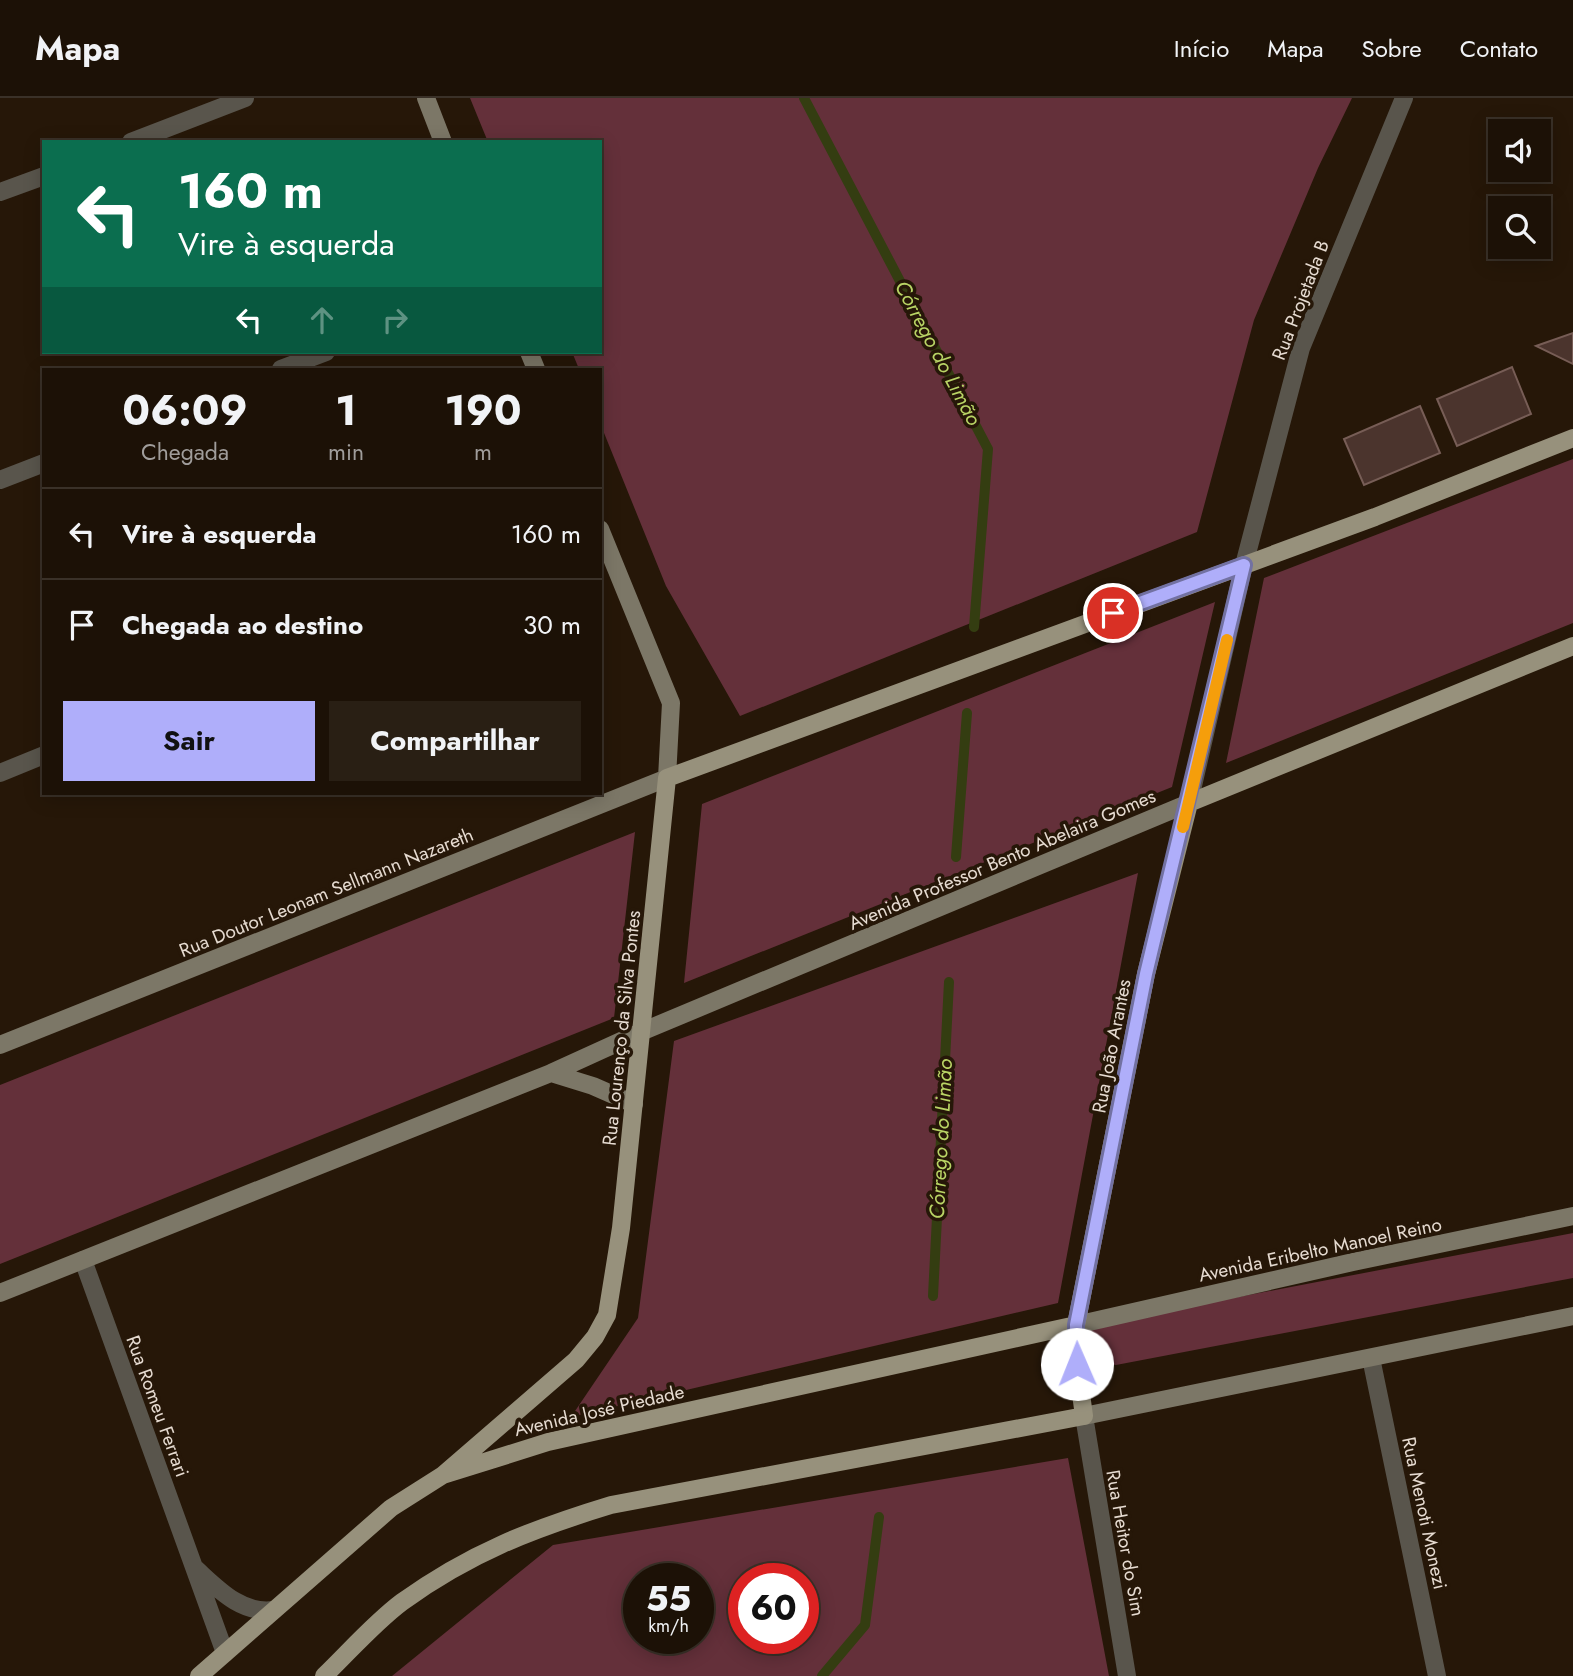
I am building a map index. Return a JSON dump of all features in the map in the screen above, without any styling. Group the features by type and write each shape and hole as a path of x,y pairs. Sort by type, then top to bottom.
{"main road":[{"path":"667,778 1375,517 1573,438"},
{"name":"Avenida Professor Bento Abelaira Gomes","path":"1189,803 1573,646"},
{"name":"Rua Lourenço da Silva Pontes","path":"443,1475 576,1360 595,1337 607,1315 621,1227 667,778"},
{"name":"Rua João Arantes","path":"1084,1416 1077,1364 1076,1325 1146,974 1189,803"},
{"name":"Avenida José Piedade","path":"199,1676 391,1508 443,1475 548,1442 1076,1325"},
{"path":"324,1676 401,1603 469,1559 534,1528 611,1505 1084,1416"}],"street":[{"path":"136,140 245,98"},
{"path":"425,98 442,140"},
{"name":"Rua Projetada B","path":"1244,565 1301,348 1404,98"},
{"path":"0,192 42,177"},
{"path":"284,368 321,354"},
{"path":"0,480 42,464"},
{"name":"Rua Lourenço da Silva Pontes","path":"602,532 671,703 667,778"},
{"name":"Rua João Arantes","path":"1189,803 1244,565"},
{"path":"0,773 42,756"},
{"name":"Rua Doutor Leonam Sellmann Nazareth","path":"0,1045 667,778"},
{"name":"Avenida Professor Bento Abelaira Gomes","path":"642,1032 1189,803"},
{"path":"0,1293 551,1073 642,1032"},
{"path":"551,1073 593,1086 634,1104"},
{"name":"Avenida Eribelto Manoel Reino","path":"1076,1325 1353,1262 1573,1216"},
{"name":"Rua Romeu Ferrari","path":"83,1260 225,1653"},
{"path":"1084,1416 1573,1316"},
{"name":"Rua Menoti Monezi","path":"1371,1358 1437,1676"},
{"name":"Rua Heitor do Sim","path":"1084,1416 1127,1676"},
{"name":"Rua Romeu Ferrari","path":"194,1566 229,1598 262,1612 274,1610"}],"shaded area":[{"path":"470,98 1352,98 1318,168 1254,320 1197,532 740,716 666,586 602,428 602,368 579,368 573,354 602,354 602,140 487,140"},
{"path":"1573,459 1573,623 1226,763 1264,578"},
{"path":"1215,602 1172,787 684,983 702,804"},
{"path":"635,832 614,1018 0,1264 0,1085"},
{"path":"1138,873 1058,1303 571,1417 638,1318 674,1041"},
{"path":"1573,1233 1573,1278 1116,1365 1094,1362 1085,1343 1087,1326"},
{"path":"1068,1458 1109,1676 392,1676 553,1545"}],"building":[{"path":"1573,333 1573,364 1536,346"},
{"path":"1512,367 1531,414 1457,446 1437,399"},
{"path":"1420,406 1440,453 1364,485 1344,439"}],"waterway":[{"name":"Córrego do Limão","path":"804,98 988,449 974,627"},
{"name":"Córrego do Limão","path":"956,857 967,713"},
{"name":"Córrego do Limão","path":"933,1296 949,982"},
{"name":"Córrego do Limão","path":"822,1676 865,1625 879,1517"}],"slow traffic":[{"path":"1183,827 1227,640"}],"route":[{"path":"1077,1364 1076,1325 1146,974 1244,565 1113,613"}]}
